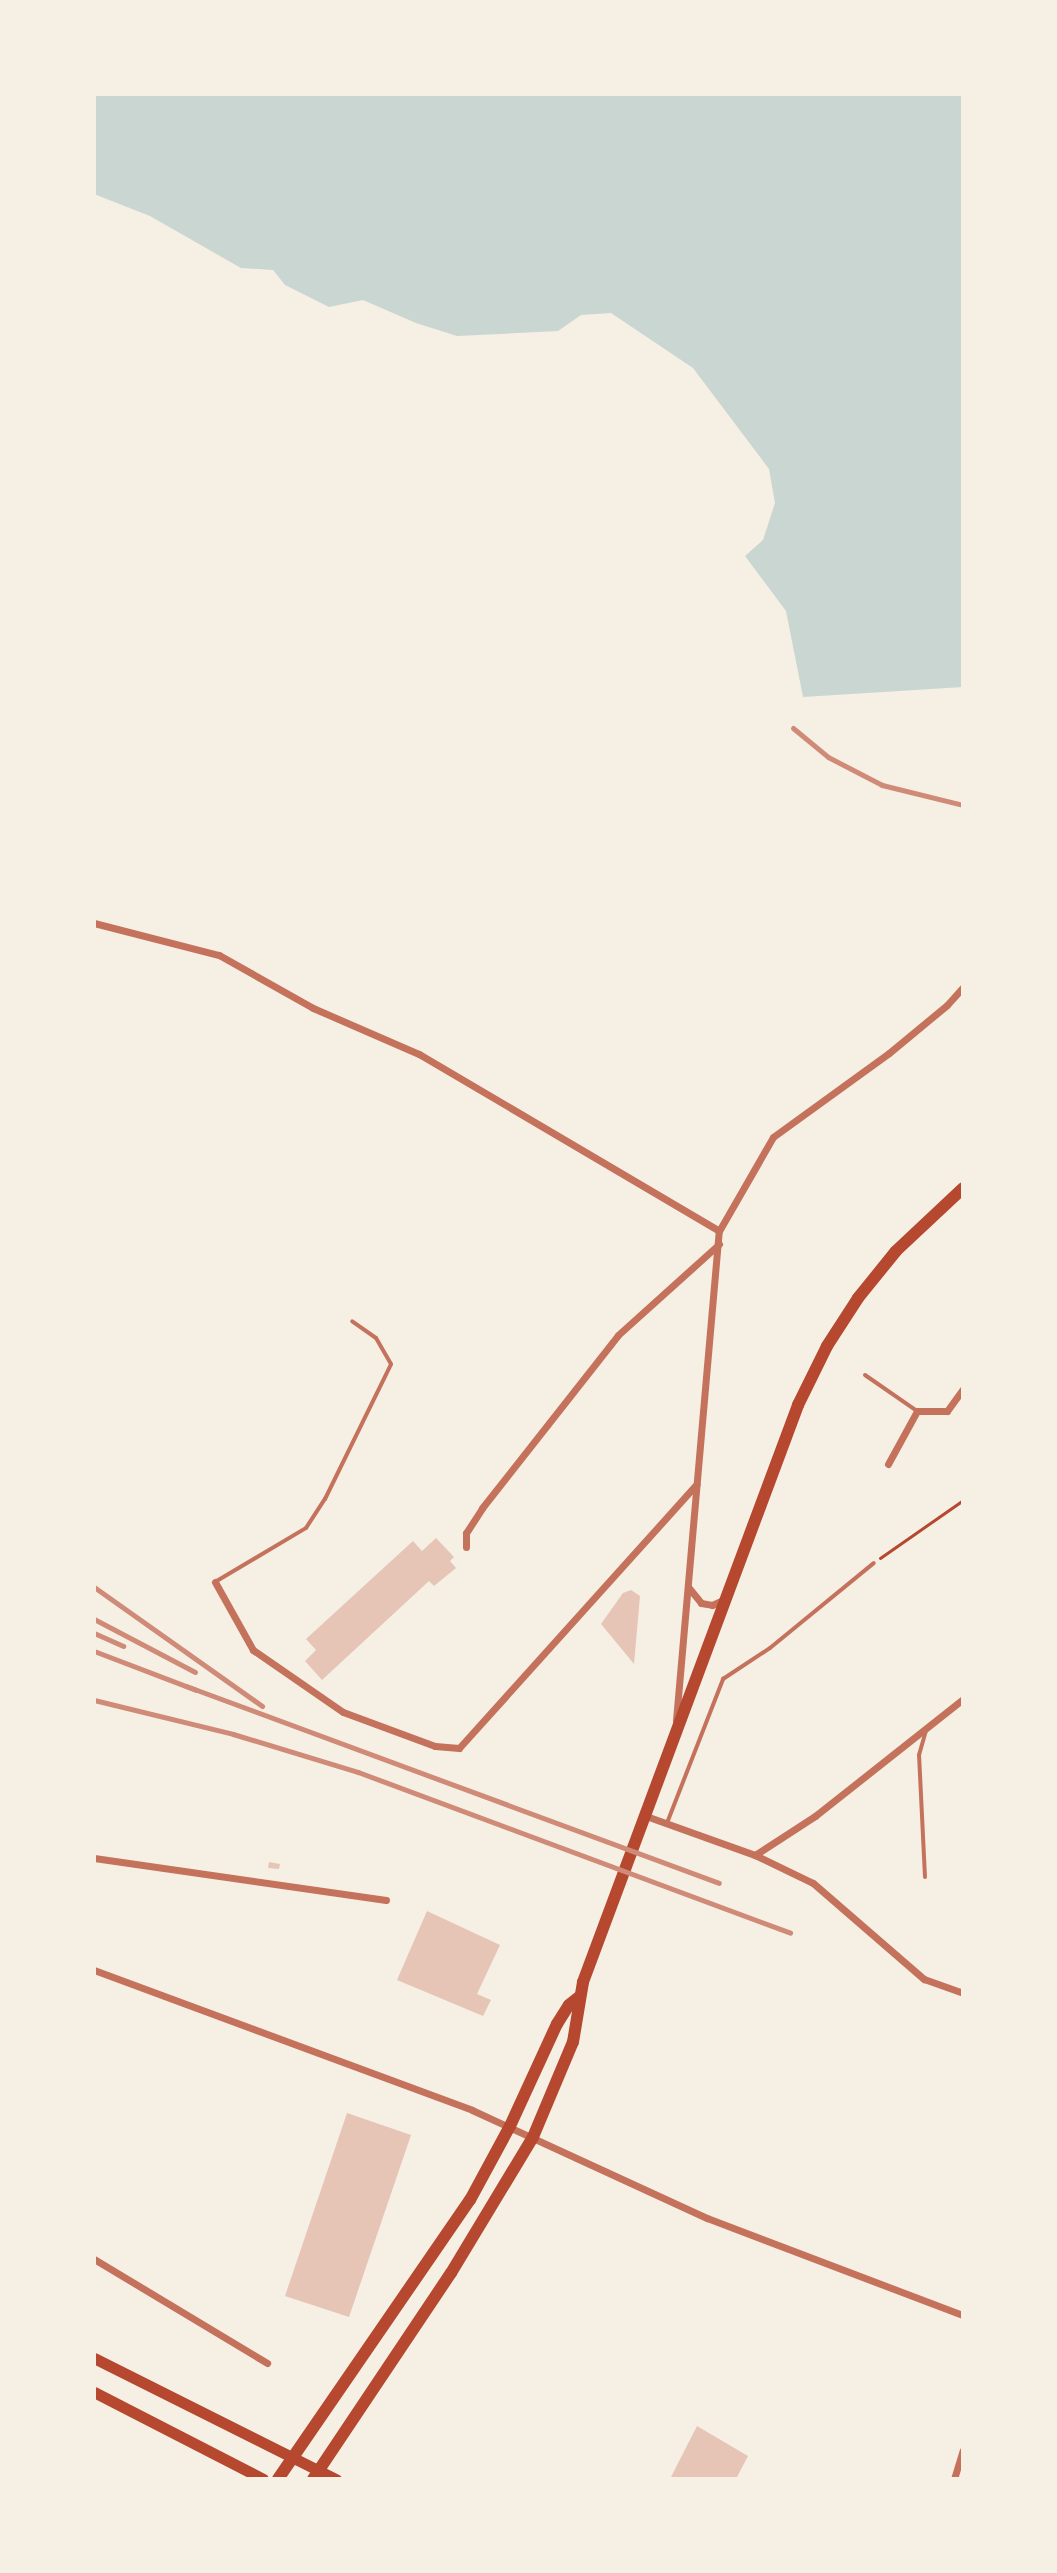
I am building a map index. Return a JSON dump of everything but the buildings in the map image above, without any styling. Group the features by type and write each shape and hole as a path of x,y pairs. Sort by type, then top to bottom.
{"main road":[{"path":"316,2474 451,2273 533,2137 573,2042 579,1997 798,1405 827,1346 858,1298 896,1251 963,1188"},
{"path":"278,2479 470,2200 510,2126 557,2024 569,2005 579,1997"},
{"path":"94,2358 295,2457 316,2474 336,2479"},
{"path":"94,2392 263,2479"}],"street":[{"path":"94,923 219,955 313,1008 419,1054 719,1231"},
{"path":"673,1742 719,1231 773,1137 889,1053 947,1005 963,987"},
{"path":"466,1547 466,1533 482,1508 618,1335 719,1244"},
{"path":"888,1464 917,1411 947,1411 963,1389"},
{"path":"215,1582 253,1650 343,1712 435,1746 459,1748 698,1482"},
{"path":"689,1588 701,1603 712,1605 728,1597"},
{"path":"755,1855 815,1816 963,1699"},
{"path":"646,1816 755,1855 813,1883 924,1979 963,1994"},
{"path":"94,1858 386,1900"},
{"path":"94,1970 397,2081 510,2126 721,2224 963,2315"},
{"path":"94,2259 267,2363"},
{"path":"954,2479 963,2450"}],"lane":[{"path":"215,1582 306,1528 325,1499 391,1364 376,1338 352,1321"},
{"path":"865,1375 917,1411"},
{"path":"666,1825 723,1679 770,1648 874,1563"},
{"path":"925,1877 919,1755 926,1728"}],"path":[{"path":"874,1563 963,1500"}],"shaded area":[{"path":"94,94 963,94 963,687 803,697 786,611 745,556 763,540 775,503 769,469 693,368 611,313 581,315 558,331 457,336 416,323 363,300 329,307 285,285 273,270 241,268 150,216 94,194"}],"railway":[{"path":"793,728 828,757 882,785 963,805"},
{"path":"94,1587 262,1706"},
{"path":"94,1619 195,1672"},
{"path":"94,1633 123,1646"},
{"path":"94,1651 196,1690"},
{"path":"186,1686 719,1883"},
{"path":"94,1700 233,1734 358,1772 790,1933"}]}
